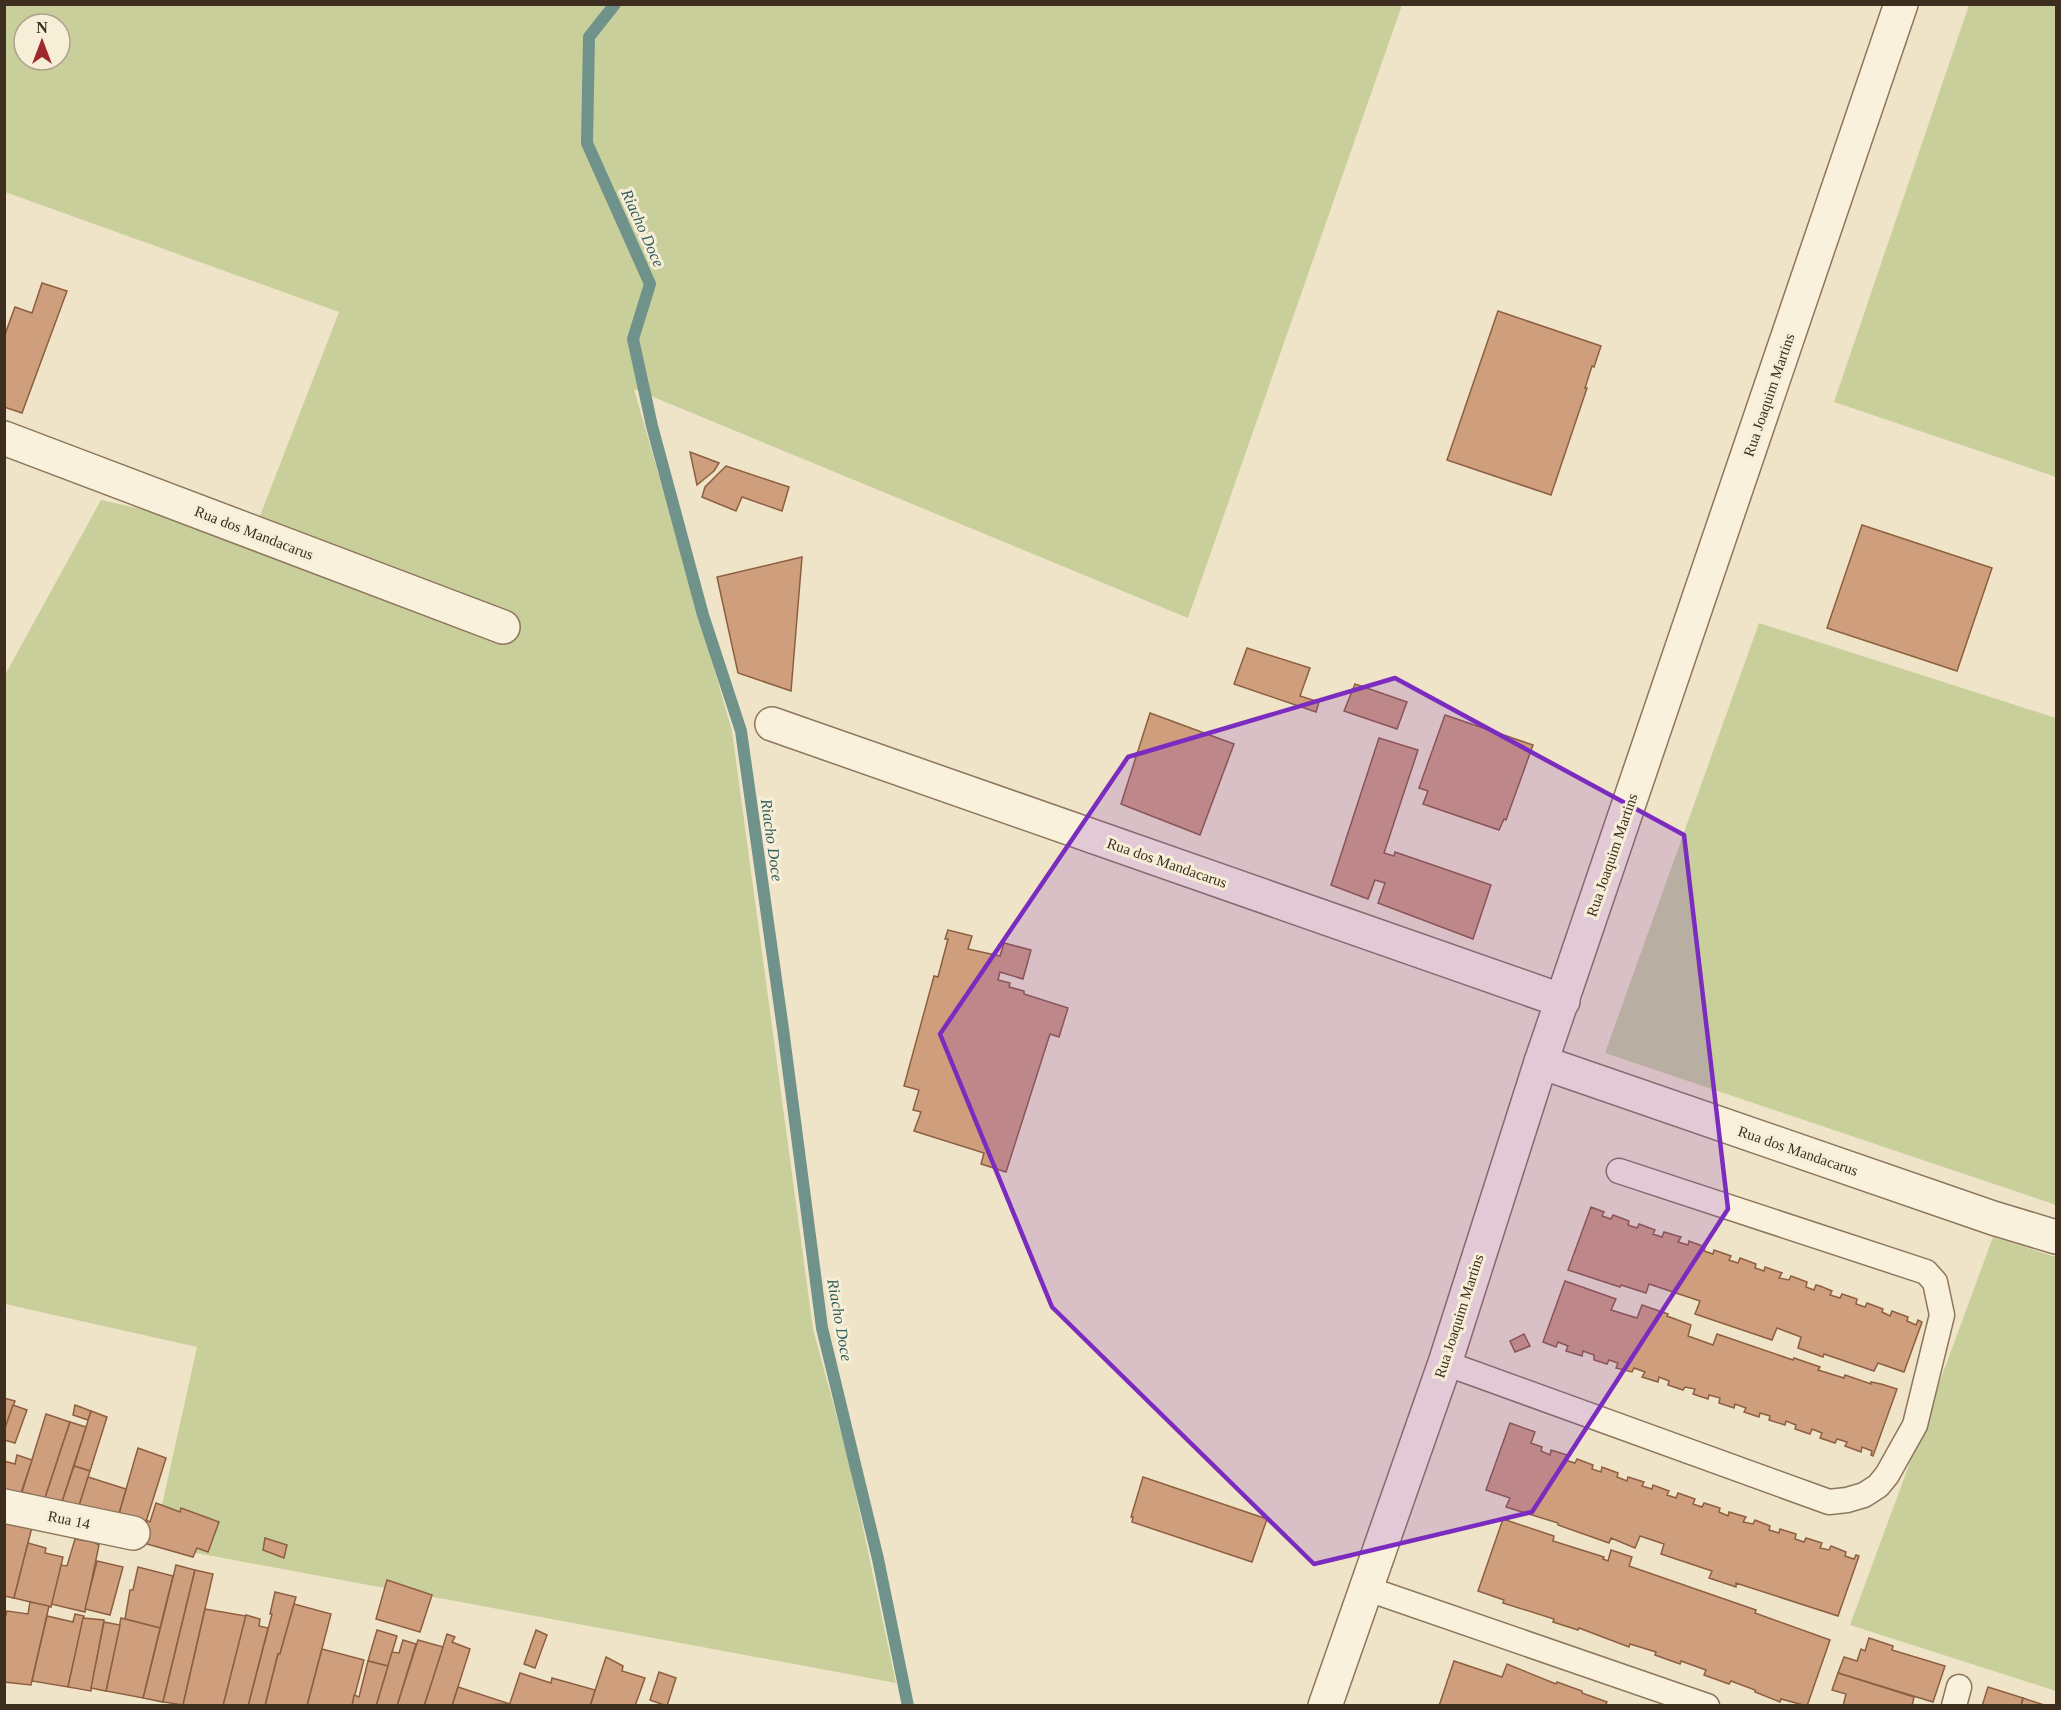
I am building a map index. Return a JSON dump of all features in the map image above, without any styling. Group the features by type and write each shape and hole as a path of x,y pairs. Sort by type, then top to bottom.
{"street":[{"name":"Rua Joaquim Martins","path":"1325,1706 1445,1363 1541,1062 1901,4"},
{"name":"Rua dos Mandacarus","path":"4,438 503,627"},
{"name":"Rua dos Mandacarus","path":"772,724 1563,1001"},
{"name":"Rua dos Mandacarus","path":"1541,1062 1993,1218 2056,1237"},
{"name":"Rua 14","path":"4,1506 133,1533"}],"lane":[{"path":"1445,1363 1829,1502 1864,1495 1878,1486 1887,1475 1915,1425 1942,1315 1935,1282 1926,1272 1619,1171"},
{"path":"1365,1588 1707,1706"}],"highlighted area":[{"path":"1395,678 1684,835 1728,1209 1532,1512 1314,1564 1052,1307 940,1034 1128,757"}],"green space":[{"path":"5,5 1402,5 1188,618 634,389 732,731 813,1329 848,1458 896,1683 153,1545 197,1347 5,1304 5,675 101,500 253,534 339,312 5,192"},
{"path":"1969,5 2056,5 2056,477 1834,402"},
{"path":"1759,623 2056,718 2056,1205 1605,1053"},
{"path":"1993,1237 2056,1257 2056,1691 1850,1625"}],"building":[{"path":"42,283 67,291 22,413 4,407 4,337 15,307 32,313"},
{"path":"1498,311 1601,346 1594,367 1592,366 1585,388 1587,388 1551,495 1447,460"},
{"path":"690,452 719,463 714,471 697,485"},
{"path":"726,466 789,487 782,511 742,497 736,511 702,497 705,487"},
{"path":"1862,525 1992,568 1957,671 1827,628"},
{"path":"802,557 791,691 738,673 717,577"},
{"path":"1247,648 1310,668 1300,696 1319,702 1316,712 1234,684"},
{"path":"1355,684 1407,702 1397,729 1344,711"},
{"path":"1150,713 1234,744 1200,835 1121,804"},
{"path":"1445,715 1533,745 1506,820 1504,819 1499,830 1423,804 1428,791 1419,788"},
{"path":"1379,738 1418,750 1384,853 1394,856 1395,852 1491,885 1473,939 1378,903 1385,883 1375,880 1368,899 1331,885"},
{"path":"948,930 972,936 968,949 1000,956 1004,943 1031,950 1023,979 1000,972 998,980 1010,983 1009,987 1024,991 1024,994 1068,1008 1059,1037 1050,1034 1006,1172 981,1164 984,1153 914,1131 921,1112 913,1110 919,1090 904,1086 934,976 938,977 948,939 945,939"},
{"path":"1591,1207 1604,1212 1602,1216 1611,1219 1613,1215 1629,1221 1628,1225 1637,1228 1639,1224 1655,1230 1653,1234 1662,1237 1664,1232 1681,1237 1678,1242 1688,1245 1689,1241 1705,1247 1704,1251 1713,1254 1714,1250 1731,1256 1729,1260 1738,1263 1740,1258 1756,1264 1755,1268 1764,1271 1765,1267 1782,1273 1779,1278 1789,1280 1791,1276 1807,1282 1806,1287 1814,1290 1816,1285 1820,1286 1832,1291 1830,1295 1840,1298 1842,1294 1857,1299 1856,1304 1865,1307 1867,1303 1883,1309 1882,1312 1890,1316 1892,1311 1908,1317 1907,1321 1916,1325 1918,1320 1922,1322 1904,1372 1878,1363 1874,1371 1824,1354 1823,1357 1798,1348 1801,1337 1777,1328 1772,1340 1695,1314 1700,1301 1649,1284 1646,1293 1568,1270"},
{"path":"1565,1281 1616,1299 1611,1310 1637,1318 1642,1305 1668,1314 1667,1316 1691,1325 1688,1336 1713,1345 1717,1334 1820,1367 1818,1370 1844,1378 1845,1375 1871,1384 1871,1382 1897,1389 1873,1456 1872,1451 1862,1447 1861,1452 1845,1446 1847,1442 1837,1439 1835,1443 1820,1438 1822,1433 1812,1429 1810,1434 1795,1429 1796,1425 1786,1421 1785,1425 1769,1420 1770,1416 1760,1413 1759,1417 1744,1412 1746,1408 1735,1404 1734,1408 1719,1403 1720,1398 1709,1395 1708,1399 1693,1394 1695,1389 1685,1387 1683,1390 1668,1385 1669,1381 1659,1377 1658,1382 1642,1377 1645,1372 1634,1368 1632,1372 1616,1368 1618,1363 1609,1360 1607,1364 1594,1360 1594,1355 1583,1351 1582,1356 1566,1351 1568,1346 1558,1342 1556,1347 1543,1342"},
{"path":"1524,1334 1530,1346 1515,1352 1510,1341"},
{"path":"4,1398 15,1401 4,1431"},
{"path":"13,1405 27,1410 15,1443 4,1440 4,1431"},
{"path":"75,1405 91,1411 88,1420 73,1415"},
{"path":"91,1411 107,1417 90,1471 74,1466"},
{"path":"46,1414 70,1422 45,1498 22,1492"},
{"path":"70,1422 86,1427 62,1502 45,1498"},
{"path":"1510,1423 1535,1432 1531,1443 1542,1447 1541,1451 1550,1455 1551,1450 1567,1455 1565,1460 1575,1463 1577,1459 1593,1465 1592,1469 1601,1472 1602,1467 1618,1473 1617,1477 1627,1481 1628,1477 1644,1482 1642,1486 1652,1489 1653,1485 1669,1491 1667,1495 1676,1498 1678,1493 1695,1499 1693,1504 1702,1507 1704,1503 1720,1508 1719,1512 1728,1516 1729,1512 1746,1517 1743,1522 1753,1524 1755,1520 1770,1526 1769,1530 1779,1533 1780,1529 1796,1534 1795,1539 1804,1542 1806,1538 1822,1543 1820,1548 1829,1550 1831,1546 1846,1552 1845,1556 1854,1559 1856,1555 1859,1556 1838,1616 1736,1583 1736,1587 1709,1578 1712,1571 1661,1554 1664,1544 1640,1536 1635,1548 1611,1538 1609,1543 1558,1525 1558,1523 1506,1507 1510,1498 1486,1490"},
{"path":"138,1448 166,1458 145,1525 118,1517"},
{"path":"17,1455 32,1460 20,1496 4,1492 4,1461 15,1464"},
{"path":"74,1466 90,1471 79,1506 62,1502"},
{"path":"88,1477 126,1489 118,1517 79,1506"},
{"path":"1143,1477 1267,1519 1252,1562 1132,1522 1133,1517 1131,1517"},
{"path":"156,1503 180,1512 181,1508 219,1522 208,1552 197,1548 193,1557 140,1542 146,1520 150,1522"},
{"path":"1503,1519 1554,1536 1553,1541 1604,1557 1603,1559 1608,1561 1611,1550 1632,1557 1629,1566 1756,1610 1755,1613 1830,1640 1807,1706 1781,1699 1780,1702 1731,1681 1729,1684 1704,1675 1706,1670 1655,1655 1656,1652 1630,1644 1629,1647 1579,1628 1578,1630 1553,1622 1554,1619 1503,1603 1504,1600 1478,1591"},
{"path":"4,1521 32,1527 14,1598 4,1596"},
{"path":"265,1538 287,1545 284,1558 263,1550"},
{"path":"75,1539 99,1545 85,1612 51,1604 61,1565 67,1566"},
{"path":"28,1543 46,1548 45,1553 63,1557 51,1607 14,1598"},
{"path":"97,1561 123,1567 110,1615 85,1609"},
{"path":"176,1565 195,1570 163,1702 143,1698"},
{"path":"138,1567 173,1576 160,1628 125,1619 130,1590 133,1590"},
{"path":"195,1570 213,1574 183,1705 163,1702"},
{"path":"387,1580 432,1595 420,1632 376,1619"},
{"path":"275,1592 296,1597 265,1706 248,1706 272,1614 270,1614"},
{"path":"30,1602 49,1606 31,1685 4,1682 4,1621 7,1611 28,1614"},
{"path":"294,1604 331,1614 307,1706 265,1706 278,1654 280,1654"},
{"path":"205,1609 246,1616 223,1706 183,1705"},
{"path":"75,1614 84,1616 68,1687 32,1681 47,1616 73,1622"},
{"path":"246,1615 260,1619 259,1626 268,1628 248,1706 223,1706"},
{"path":"83,1618 104,1620 91,1691 68,1687"},
{"path":"121,1618 160,1628 143,1698 106,1691"},
{"path":"104,1622 120,1625 106,1691 91,1688"},
{"path":"377,1630 397,1636 388,1666 368,1661"},
{"path":"536,1630 547,1635 535,1668 524,1664"},
{"path":"447,1634 455,1637 452,1642 470,1649 452,1706 424,1706"},
{"path":"1869,1638 1893,1646 1892,1650 1945,1666 1933,1702 1838,1673 1844,1657 1857,1661 1861,1649 1865,1651"},
{"path":"403,1640 416,1644 397,1706 376,1706 392,1652 399,1653"},
{"path":"418,1640 443,1647 424,1706 397,1706"},
{"path":"322,1649 364,1660 352,1706 307,1706"},
{"path":"606,1657 623,1666 622,1671 645,1678 635,1706 590,1706"},
{"path":"368,1661 388,1666 376,1706 352,1706 354,1695 359,1697"},
{"path":"1454,1661 1502,1677 1507,1664 1556,1684 1557,1682 1582,1691 1582,1693 1607,1702 1609,1706 1439,1706"},
{"path":"659,1672 676,1678 667,1706 650,1700"},
{"path":"520,1673 551,1683 552,1678 595,1690 590,1706 509,1706"},
{"path":"1838,1673 1914,1697 1912,1706 1843,1706 1846,1694 1832,1690"},
{"path":"458,1687 510,1704 452,1706"},
{"path":"1988,1687 2023,1698 2021,1706 1982,1706"},
{"path":"2023,1698 2047,1706 2021,1706"}],"waterway":[{"name":"Riacho Doce","path":"615,4 589,37 587,143 650,284 633,339 652,426 703,615 741,731 822,1328 878,1559 908,1706"}]}
